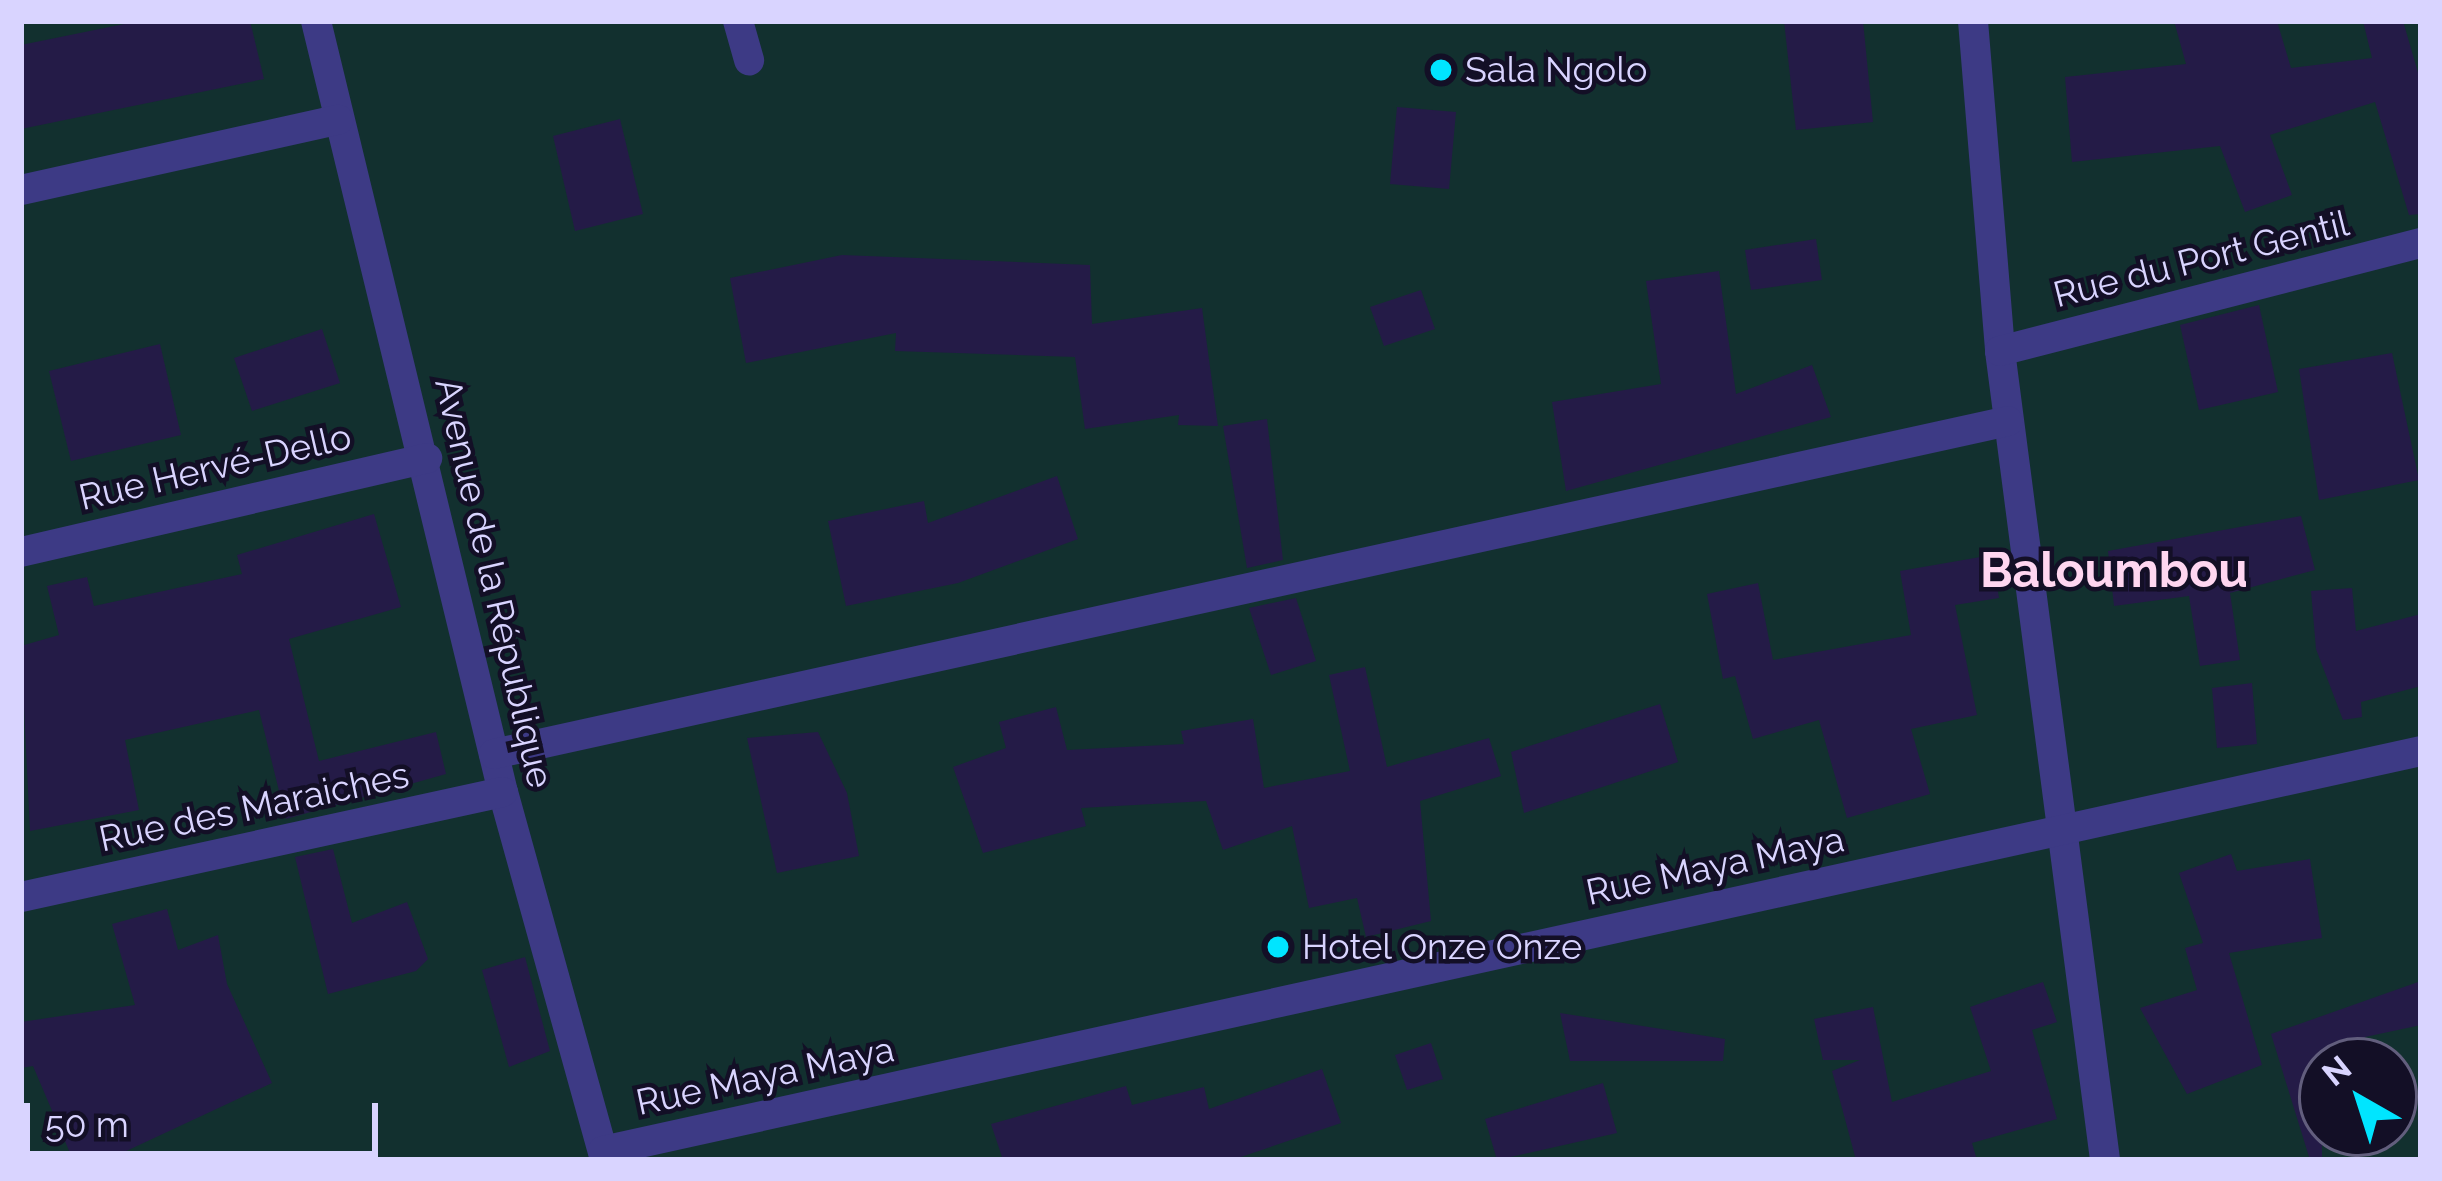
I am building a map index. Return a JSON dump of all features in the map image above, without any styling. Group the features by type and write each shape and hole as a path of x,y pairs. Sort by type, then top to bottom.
{"street":[{"name":"Avenue de la République","path":"316,21 427,458 503,792 604,1156"},
{"path":"739,21 749,60"},
{"path":"1972,21 2008,422 2105,1160"},
{"path":"21,190 338,120"},
{"name":"Rue du Port Gentil","path":"2000,351 2421,243"},
{"path":"494,754 2008,422"},
{"name":"Rue Hervé-Dello","path":"21,552 427,458"},
{"name":"Rue Maya Maya","path":"604,1156 2421,751"},
{"name":"Rue des Maraiches","path":"21,897 503,792"}],"green space":[{"path":"21,21 2421,21 2421,1160 21,1160"}],"building":[{"path":"139,21 250,21 264,79 21,129 21,45"},
{"path":"1784,21 1863,21 1873,122 1796,130"},
{"path":"2174,21 2277,21 2291,68 2372,58 2363,21 2403,21 2421,83 2421,214 2409,215 2375,102 2270,135 2292,195 2245,212 2220,146 2072,162 2065,77 2186,64"},
{"path":"1397,107 1456,112 1449,189 1390,184"},
{"path":"620,119 643,214 575,231 553,136"},
{"path":"1816,239 1822,280 1751,290 1745,250"},
{"path":"842,255 1090,265 1092,324 1202,308 1218,426 1178,425 1179,415 1085,429 1075,357 895,351 896,333 746,363 730,278"},
{"path":"1719,271 1736,394 1812,365 1831,417 1566,491 1552,402 1661,384 1646,281"},
{"path":"1421,290 1435,329 1384,346 1370,307"},
{"path":"2259,305 2278,392 2199,410 2180,325"},
{"path":"322,329 340,383 252,411 234,358"},
{"path":"160,344 181,435 71,461 49,371"},
{"path":"2392,353 2419,480 2319,500 2299,369"},
{"path":"1267,419 1283,560 1247,568 1223,426"},
{"path":"1057,476 1078,539 958,583 846,606 828,521 924,501 928,523"},
{"path":"374,514 401,607 289,639 319,761 436,732 446,774 286,819 259,710 125,740 139,810 30,831 21,646 59,635 47,586 87,577 94,606 242,574 237,555"},
{"path":"2301,516 2315,570 2230,593 2240,660 2200,666 2189,596 2114,606 2108,551"},
{"path":"1992,555 1999,598 1955,605 1977,715 1911,729 1930,794 1847,818 1819,720 1753,739 1735,676 1723,679 1707,594 1758,583 1773,660 1911,635 1900,571"},
{"path":"2352,588 2356,631 2421,614 2421,686 2361,702 2362,717 2343,720 2316,649 2311,591"},
{"path":"1296,598 1316,661 1271,675 1249,608"},
{"path":"1365,667 1387,767 1489,738 1501,776 1420,801 1431,921 1366,937 1357,898 1309,908 1292,826 1223,850 1206,801 1081,808 1086,826 983,853 953,767 1006,748 999,722 1056,707 1067,750 1184,744 1181,731 1253,719 1264,788 1350,771 1329,675"},
{"path":"2252,683 2257,744 2217,748 2212,688"},
{"path":"1660,704 1678,762 1524,813 1511,752"},
{"path":"818,732 847,793 859,856 777,873 747,738"},
{"path":"333,849 352,923 407,902 428,959 416,971 328,994 295,857"},
{"path":"2231,854 2237,871 2310,859 2322,938 2229,953 2262,1065 2187,1094 2140,1008 2197,990 2185,948 2203,943 2179,873"},
{"path":"167,909 178,950 218,935 227,984 272,1083 107,1160 73,1160 33,1066 21,1068 21,1022 135,1005 112,924"},
{"path":"525,957 550,1051 509,1067 482,970"},
{"path":"2421,981 2421,1025 2365,1037 2298,1037 2298,1121 2271,1034"},
{"path":"2043,982 2057,1022 2032,1030 2057,1119 1972,1143 1977,1160 1856,1160 1832,1071 1860,1060 1823,1060 1814,1019 1873,1007 1892,1102 1991,1071 1970,1007"},
{"path":"1560,1013 1725,1039 1723,1061 1570,1061"},
{"path":"1431,1043 1443,1079 1407,1090 1395,1055"},
{"path":"1322,1069 1341,1123 1232,1160 1003,1160 991,1124 1126,1086 1132,1105 1204,1087 1209,1109"},
{"path":"1603,1083 1617,1133 1497,1160 1485,1119"}],"place":[{"name":"Sala Ngolo","path":"1441,70"},
{"name":"Hotel Onze Onze","path":"1278,947"}],"district":[{"name":"Baloumbou","path":"2114,571"}]}
